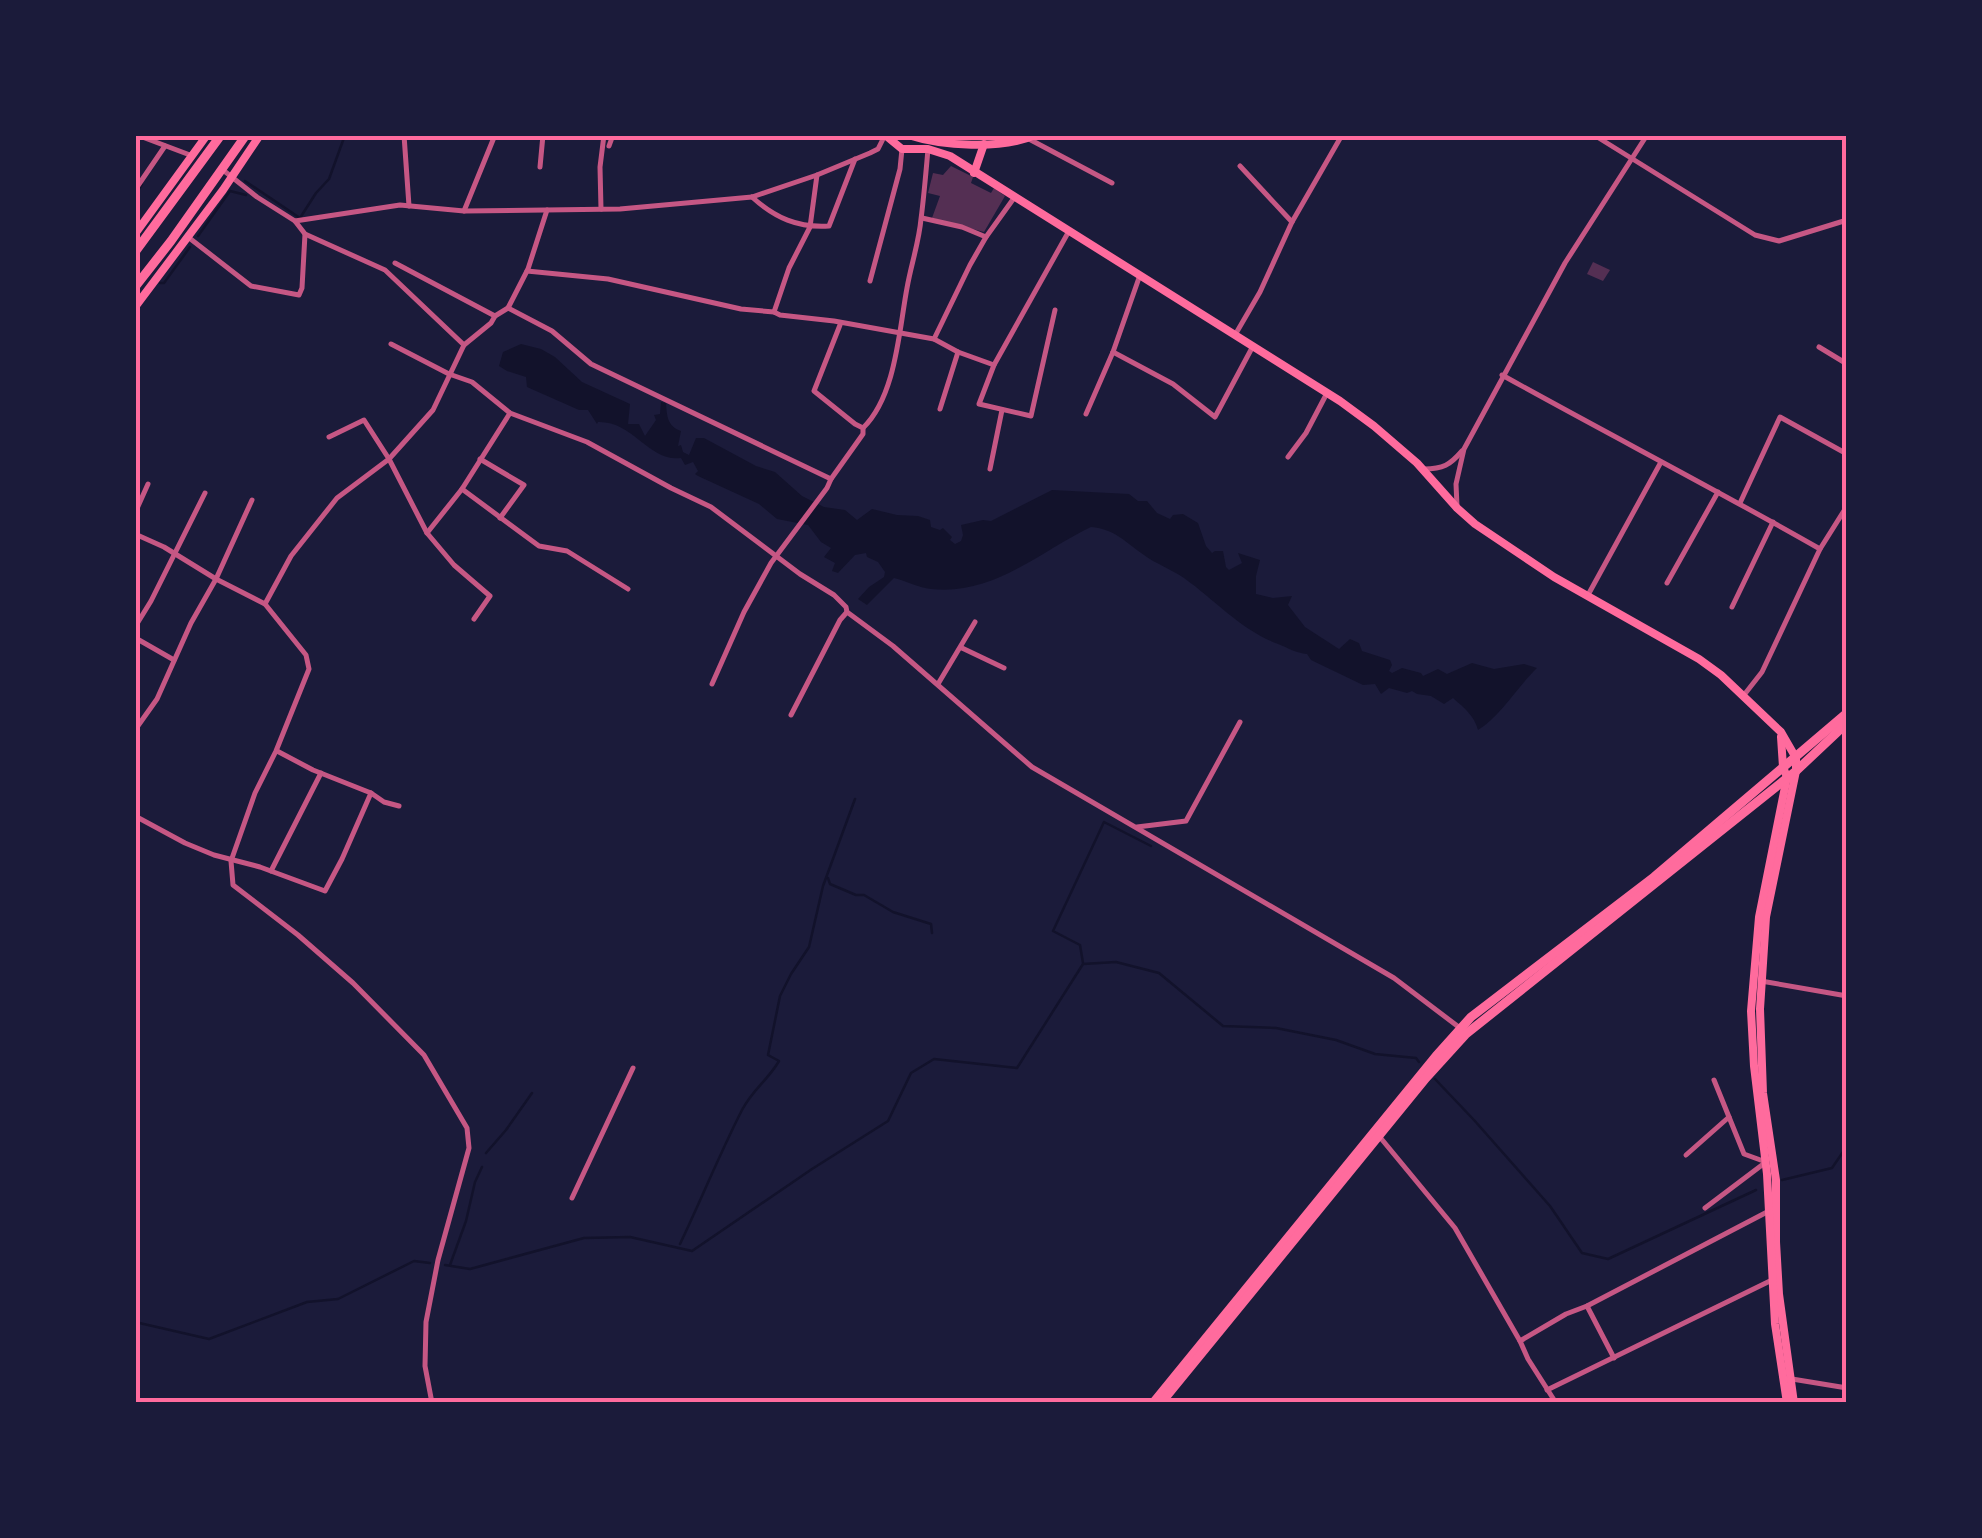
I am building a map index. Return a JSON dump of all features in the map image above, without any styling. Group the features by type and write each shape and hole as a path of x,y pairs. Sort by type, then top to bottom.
{"highway":[{"path":"138,248 221,135"},
{"path":"135,286 246,135"},
{"path":"1788,772 1796,758 1847,713"},
{"path":"1152,1403 1486,1005 1847,723"},
{"path":"1161,1403 1196,1355"}],"main road":[{"path":"135,234 207,135"},
{"path":"135,307 260,135"},
{"path":"885,135 902,148 928,149 950,156 1328,393 1374,426 1422,468 1457,508 1491,535 1554,577 1699,659 1744,695 1781,732 1796,758"},
{"path":"908,135 963,144 1031,137"},
{"path":"974,173 984,144"},
{"path":"1781,732 1788,772 1751,1011 1754,1066 1772,1188 1769,1212 1774,1324 1791,1403"},
{"path":"1756,980 1787,1380"}],"street":[{"path":"137,135 192,156"},
{"path":"404,135 408,206"},
{"path":"464,211 495,135"},
{"path":"540,167 543,135"},
{"path":"601,209 604,135"},
{"path":"608,146 613,135"},
{"path":"295,221 400,205 464,211 601,209 752,197 878,149 885,135"},
{"path":"1235,335 1292,222 1342,135"},
{"path":"1594,135 1755,236 1779,240 1847,220"},
{"path":"1457,508 1456,484 1464,449 1564,263 1647,135"},
{"path":"1031,137 1112,183"},
{"path":"135,190 165,146"},
{"path":"870,281 902,148"},
{"path":"712,684 771,563 863,434 887,388 922,218 928,149"},
{"path":"752,197 769,213 810,227 829,226 855,159"},
{"path":"1240,166 1292,222"},
{"path":"222,169 295,221 305,234 386,270 464,346"},
{"path":"774,312 789,268 810,227 817,175"},
{"path":"934,339 986,237 1014,198"},
{"path":"265,604 291,556 337,498 389,460 432,410 464,346 508,308 527,271 547,210"},
{"path":"922,218 986,237"},
{"path":"1055,310 1031,416 979,404 994,365 1069,231"},
{"path":"188,237 251,286 299,295 305,234"},
{"path":"395,263 496,316"},
{"path":"527,271 608,279 741,309 901,332 934,339 994,365"},
{"path":"1086,414 1140,275"},
{"path":"508,308 552,332 591,364 831,479"},
{"path":"840,324 814,391 864,428"},
{"path":"392,344 472,382 510,413 587,442 711,507 834,595 847,612 893,646 1032,766 1394,978 1463,1031"},
{"path":"1113,352 1173,384 1215,417 1252,346"},
{"path":"1819,348 1847,364"},
{"path":"940,408 958,352"},
{"path":"1502,375 1820,549"},
{"path":"1288,458 1328,393"},
{"path":"990,469 1002,410"},
{"path":"427,533 462,490 510,413"},
{"path":"1740,503 1780,418 1847,454"},
{"path":"329,437 364,420 427,533 454,565 490,596 474,619"},
{"path":"1422,468 1443,468 1464,449"},
{"path":"480,458 524,485 500,518"},
{"path":"1588,596 1662,462"},
{"path":"135,512 148,484"},
{"path":"462,490 539,546 568,551 628,589"},
{"path":"1668,584 1718,492"},
{"path":"135,628 205,493"},
{"path":"135,730 157,699 252,500"},
{"path":"1744,695 1762,672 1820,549 1847,506"},
{"path":"1732,607 1773,522"},
{"path":"135,534 265,604 306,654 308,670 231,861 233,886 339,971 424,1055 467,1128 470,1148 450,1214 426,1322 426,1366 432,1403"},
{"path":"791,714 847,612"},
{"path":"938,684 974,622"},
{"path":"135,640 174,660"},
{"path":"960,648 1004,668"},
{"path":"1134,828 1186,820 1240,722"},
{"path":"276,751 399,806"},
{"path":"271,871 321,773"},
{"path":"135,816 185,843 324,891 371,793"},
{"path":"1756,980 1847,996"},
{"path":"572,1198 634,1068"},
{"path":"1714,1080 1744,1154 1766,1162"},
{"path":"1686,1155 1729,1117"},
{"path":"1377,1134 1455,1228 1556,1403"},
{"path":"1705,1208 1766,1162"},
{"path":"1520,1342 1566,1314 1769,1212"},
{"path":"1546,1390 1772,1280"},
{"path":"1587,1306 1614,1358"},
{"path":"1787,1380 1847,1388"}],"shaded area":[{"path":"521,344 541,349 582,382 630,404 628,424 639,424 645,436 656,420 654,415 660,414 661,402 666,403 670,423 681,431 678,446 683,452 689,455 696,438 704,438 775,472 802,496 824,507 845,510 857,520 872,509 918,516 930,520 931,527 943,528 955,544 963,535 961,525 991,521 1052,490 1129,494 1138,501 1147,501 1157,513 1170,519 1183,514 1198,523 1206,546 1212,553 1223,551 1229,570 1242,563 1238,553 1260,560 1256,594 1273,598 1292,596 1288,605 1305,627 1339,649 1350,639 1359,643 1362,651 1390,660 1392,673 1402,668 1423,676 1438,669 1447,674 1472,663 1494,669 1524,664 1537,668 1478,730 1471,716 1453,698 1444,704 1412,691 1389,688 1381,694 1375,684 1363,685 1311,660 1307,654 1265,638 1179,575 1113,533 1091,527 1015,570 975,586 926,588 894,578 867,605 858,599 884,577 878,562 866,553 855,555 838,573 832,571 835,563 824,557 831,548 808,525 777,519 759,504 695,474 698,471 693,462 685,465 681,458 659,454 622,428 611,423 597,424 588,410 579,410 527,387 526,377 499,366 503,352"}],"building":[{"path":"951,166 973,177 971,183 991,193 994,188 1005,196 984,232 932,218 940,196 928,193 933,173 943,175"},
{"path":"1593,262 1610,270 1603,281 1587,274"}],"waterway":[{"path":"161,135 169,139"},
{"path":"245,181 300,218 329,179 345,135"},
{"path":"135,195 142,184"},
{"path":"198,236 230,191 246,195"},
{"path":"160,283 164,283 190,247"},
{"path":"680,1244 742,1110 779,1061 768,1055 780,996 809,947 823,886 855,799"},
{"path":"1083,963 1080,945 1053,931 1104,822 1151,846"},
{"path":"828,878 830,884 931,924 932,933"},
{"path":"445,1265 470,1269 584,1238 630,1237 692,1251 888,1121 911,1073 934,1059 1017,1068 1083,964 1116,962 1159,973 1223,1026 1276,1028 1336,1040 1375,1054 1416,1058 1419,1062"},
{"path":"1435,1079 1550,1206 1582,1253 1608,1259 1756,1190"},
{"path":"486,1153 532,1093"},
{"path":"1782,1180 1832,1168 1847,1146"},
{"path":"450,1265 482,1167"},
{"path":"135,1322 209,1339 307,1302 338,1299 414,1261 430,1263"}]}
